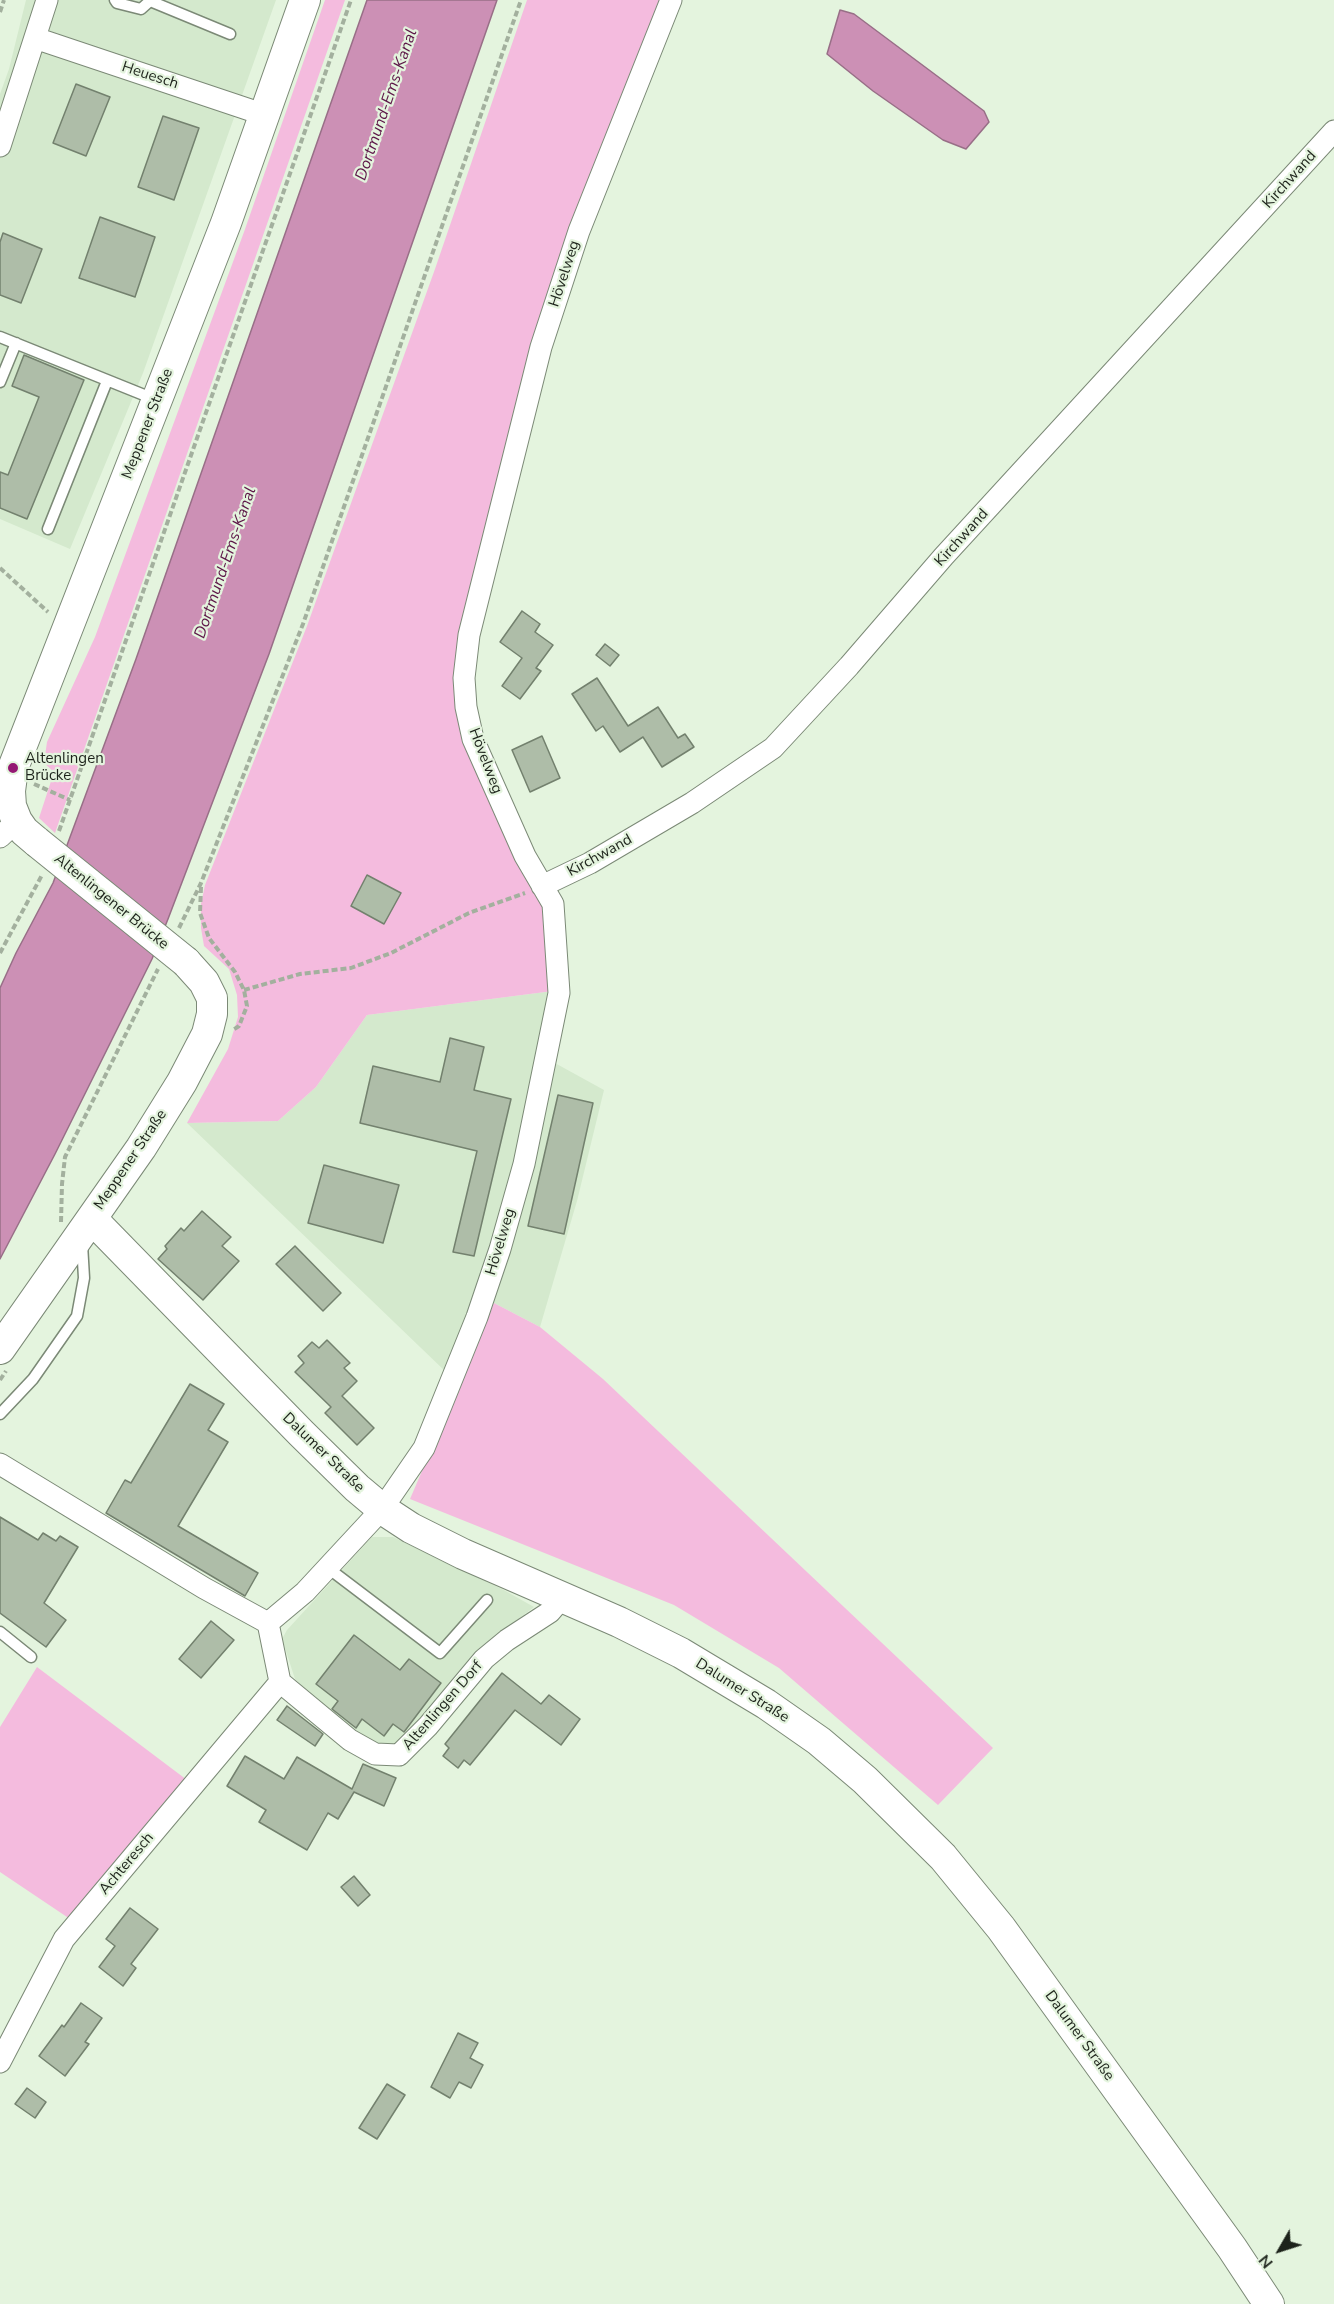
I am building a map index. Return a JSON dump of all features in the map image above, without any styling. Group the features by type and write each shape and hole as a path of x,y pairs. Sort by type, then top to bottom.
{"main road":[{"name":"Meppener Straße","path":"31,842 11,806 13,768 226,223 305,0"},
{"name":"Altenlingener Brücke","path":"31,842 173,955"},
{"name":"Meppener Straße","path":"0,1349 80,1236 182,1082 207,1034 212,1014 212,998 204,982 173,955"},
{"name":"Dalumer Straße","path":"80,1236 301,1433 382,1509 411,1528 463,1554 618,1622 681,1653 766,1704 819,1741 865,1780 943,1857 1001,1928 1232,2248 1269,2304"}],"street":[{"path":"0,147 47,0"},
{"name":"Hövelweg","path":"382,1509 424,1448 477,1317 501,1249 524,1164 559,993 552,904 525,856 473,739 466,707 464,678 469,635 541,347 579,231 671,0"},
{"name":"Heuesch","path":"35,38 265,115"},
{"name":"Kirchwand","path":"542,886 591,863 692,803 773,748 849,666 944,556 1334,130"},
{"path":"0,1464 204,1588 268,1623 280,1682"},
{"path":"268,1623 305,1592 382,1509"},
{"name":"Altenlingen Dorf","path":"280,1682 350,1740 375,1754 399,1755 428,1726 484,1659 507,1640 550,1612 562,1598"},
{"name":"Achteresch","path":"0,2062 64,1939 280,1682"}],"lane":[{"path":"115,0 117,3 141,9 151,1 230,34"},
{"path":"0,337 157,401"},
{"path":"0,382 16,343"},
{"path":"48,529 107,381"},
{"path":"0,1414 33,1379 77,1316 84,1278 80,1236"},
{"path":"328,1568 440,1653 488,1600"},
{"path":"0,1632 31,1657"}],"path":[{"path":"0,12 4,0"},
{"path":"0,953 31,842 70,800 351,0"},
{"path":"80,1236 60,1215 65,1157 173,955 303,624 521,0"},
{"path":"0,568 68,627"},
{"path":"27,782 70,800"},
{"path":"201,883 200,913 209,938 235,972 244,990 247,1006 238,1026 228,1033"},
{"path":"244,990 300,975 351,968 391,953 469,913 542,886"}],"shaded area":[{"path":"26,0 276,0 143,373 70,549 0,519 0,94 9,69"},
{"path":"325,0 345,0 55,833 39,818 54,772 44,763 47,742 95,637 244,232"},
{"path":"527,0 669,0 578,230 462,706 549,905 553,991 367,1015 316,1087 278,1121 187,1123 228,1049 238,1017 237,995 229,969 204,946 201,904 205,885 307,626 435,269"},
{"path":"553,991 544,1057 604,1090 577,1201 540,1327 494,1303 469,1312 446,1372 187,1123 278,1121 316,1087 367,1015"},
{"path":"494,1303 540,1327 603,1379 993,1748 938,1805 779,1668 674,1605 410,1499"},
{"path":"372,1537 393,1537 502,1589 534,1607 486,1644 401,1742 384,1747 371,1742 295,1679 282,1639 287,1630"},
{"path":"37,1667 187,1780 70,1919 0,1872 0,1727"}],"water":[{"name":"Dortmund-Ems-Kanal","path":"367,0 497,0 269,654 168,919 152,959 0,1259 0,988 53,883 136,659"},
{"path":"840,10 854,14 984,111 989,122 966,149 943,140 873,91 827,54"}],"building":[{"path":"76,84 110,97 86,156 53,143"},
{"path":"163,116 199,128 174,200 138,187"},
{"path":"100,217 155,237 135,297 79,278"},
{"path":"3,233 42,249 21,303 0,295 0,242"},
{"path":"24,355 84,380 27,519 0,508 0,472 8,475 39,397 12,386"},
{"path":"522,611 540,624 535,632 553,645 536,668 541,671 520,699 502,686 522,658 500,642"},
{"path":"605,644 619,655 610,666 596,655"},
{"path":"597,678 628,726 658,707 678,738 685,734 694,747 662,767 643,737 620,752 603,726 596,731 572,694"},
{"path":"542,736 560,778 530,792 512,750"},
{"path":"367,875 401,893 384,924 351,906"},
{"path":"450,1038 484,1047 474,1090 511,1099 474,1256 453,1252 477,1151 360,1123 373,1066 440,1082"},
{"path":"558,1095 593,1103 564,1234 528,1226"},
{"path":"324,1165 399,1185 383,1243 308,1223"},
{"path":"202,1211 231,1237 222,1246 239,1261 203,1300 158,1259 167,1249 165,1246 181,1228 184,1231"},
{"path":"295,1246 341,1293 323,1311 276,1264"},
{"path":"327,1340 350,1363 344,1368 357,1381 342,1396 374,1428 357,1445 325,1413 331,1407 295,1372 304,1363 298,1356 312,1342 319,1348"},
{"path":"190,1384 224,1404 208,1430 228,1442 178,1526 258,1573 245,1596 106,1513 125,1480 131,1483"},
{"path":"0,1517 38,1540 43,1533 56,1541 60,1536 78,1547 44,1603 66,1620 46,1647 0,1613"},
{"path":"211,1621 234,1640 201,1678 179,1659"},
{"path":"354,1635 400,1670 409,1659 441,1683 404,1732 393,1724 384,1736 362,1719 356,1728 332,1709 338,1701 316,1684"},
{"path":"502,1673 541,1704 549,1695 580,1719 561,1745 515,1710 470,1765 464,1760 458,1768 443,1756 449,1748 445,1744"},
{"path":"287,1706 323,1734 315,1746 277,1720"},
{"path":"245,1756 284,1779 297,1757 352,1789 363,1764 396,1778 384,1806 354,1792 338,1819 328,1813 307,1850 259,1822 266,1810 227,1786"},
{"path":"354,1876 370,1895 358,1906 341,1887"},
{"path":"130,1908 158,1929 131,1964 136,1968 123,1986 99,1967 115,1946 106,1939"},
{"path":"81,2003 102,2018 85,2042 89,2044 65,2076 39,2056"},
{"path":"458,2033 478,2043 470,2058 483,2065 471,2088 459,2082 450,2098 431,2087"},
{"path":"387,2084 405,2095 377,2139 359,2128"},
{"path":"27,2088 46,2102 35,2118 15,2104"}],"place":[{"name":"Altenlingen Brücke","path":"13,768"}]}
